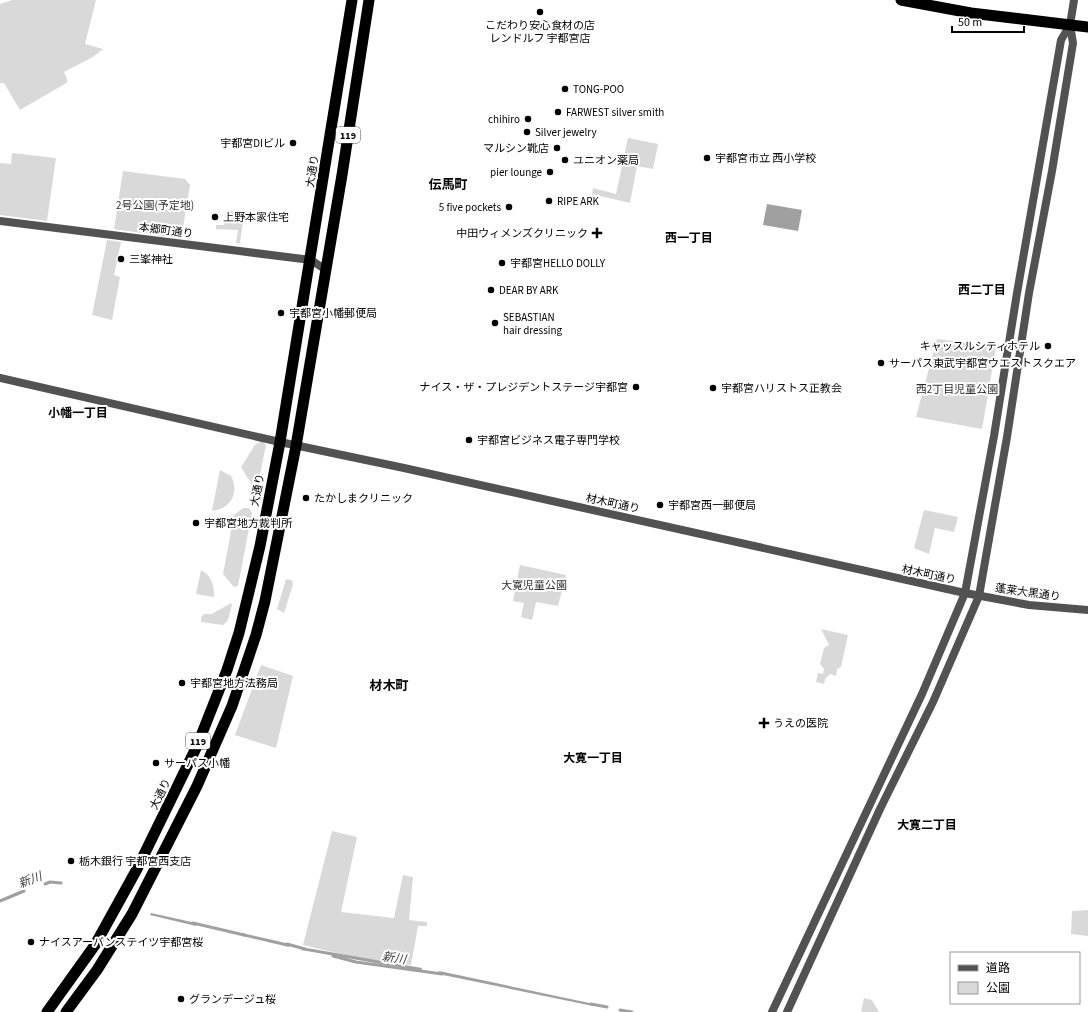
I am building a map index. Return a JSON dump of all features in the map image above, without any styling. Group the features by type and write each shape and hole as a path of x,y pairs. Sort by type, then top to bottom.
{"highway":[{"name":"大通り","path":"47,1012 95,945 120,903 182,778 227,670 245,610 280,442 311,260 352,0"},
{"name":"119","path":"66,1012 101,964 132,914 197,786 232,706 256,635 265,601 296,446 369,0"},
{"path":"906,1 965,12 1088,27"}],"street":[{"path":"787,1012 880,809 933,702 979,596 1073,43 1070,25 1074,0"},
{"path":"772,1012 922,694 965,593 994,436 1061,40 1070,25"},
{"name":"本郷町通り","path":"0,221 311,260 326,270"},
{"name":"材木町通り","path":"0,378 296,446 419,471 965,593"},
{"name":"蓬莱大黒通り","path":"965,593 1047,607 1088,610"}],"green space":[{"path":"12,0 96,0 85,44 103,49 93,57 64,72 68,82 20,110 4,83 0,83 0,4"},
{"path":"628,138 658,144 653,169 637,166 630,203 592,194 593,188 616,194"},
{"path":"12,153 56,158 47,221 0,215 0,163 11,164"},
{"name":"2号公園(予定地)","path":"123,171 185,179 190,185 182,234 176,238 114,229"},
{"path":"226,210 244,213 240,243 236,243 238,230 216,229 216,225 224,225"},
{"path":"107,240 121,242 114,275 120,277 112,320 92,315"},
{"name":"西2丁目児童公園","path":"937,339 996,347 982,429 916,417"},
{"path":"262,441 266,445 258,484 254,488 241,467 255,445"},
{"path":"220,470 231,476 234,482 234,494 228,504 218,510 212,511"},
{"path":"243,508 249,508 252,513 238,586 234,587 223,574 234,515"},
{"path":"924,510 958,517 954,532 935,528 929,554 914,548"},
{"name":"大寛児童公園","path":"520,565 566,575 558,606 536,602 532,620 521,617 524,603 513,601"},
{"path":"201,570 208,575 212,581 214,597 196,594"},
{"path":"286,579 292,580 293,584 284,613 277,609"},
{"path":"231,603 232,605 228,620 223,625 201,622 201,617 204,614 212,614"},
{"path":"821,629 848,635 841,667 837,669 836,676 830,674 825,679 824,684 816,682 818,673 823,674 824,669 820,664 824,648 829,645"},
{"path":"261,665 293,676 276,748 235,735"},
{"path":"332,831 357,837 341,912 394,918 403,875 413,877 409,920 427,922 427,926 418,926 411,965 353,957 303,945"},
{"path":"1088,910 1088,936 1071,934 1072,911"},
{"path":"864,998 872,1000 879,1012 861,1012"}],"shaded area":[{"path":"767,204 802,210 798,231 763,225"},
{"path":"151,913 196,923 196,926 150,915"},
{"path":"242,933 290,944 289,947 242,936"},
{"path":"301,947 422,968 421,971 301,950"},
{"path":"439,971 594,1004 593,1006 438,974"}],"waterway":[{"name":"新川","path":"45,884 50,882 61,883"},
{"name":"新川","path":"0,901 24,891"},
{"name":"新川","path":"193,923 244,935"},
{"name":"新川","path":"287,944 305,949"},
{"name":"新川","path":"333,956 356,962 442,974"},
{"name":"新川","path":"591,1004 607,1007"},
{"name":"新川","path":"620,1010 632,1012"}],"place":[{"name":"こだわり安心食材の店 レンドルフ 宇都宮店","path":"540,12"},
{"name":"TONG-POO","path":"565,89"},
{"name":"FARWEST silver smith","path":"558,112"},
{"name":"chihiro","path":"528,119"},
{"name":"Silver jewelry","path":"527,132"},
{"name":"宇都宮DIビル","path":"293,143"},
{"name":"マルシン靴店","path":"557,148"},
{"name":"宇都宮市立 西小学校","path":"707,158"},
{"name":"ユニオン薬局","path":"565,160"},
{"name":"pier lounge","path":"550,172"},
{"name":"RIPE ARK","path":"549,201"},
{"name":"5 five pockets","path":"509,207"},
{"name":"上野本家住宅","path":"215,217"},
{"name":"中田ウィメンズクリニック","path":"597,233"},
{"name":"三峯神社","path":"121,259"},
{"name":"宇都宮HELLO DOLLY","path":"502,263"},
{"name":"DEAR BY ARK","path":"491,290"},
{"name":"宇都宮小幡郵便局","path":"281,313"},
{"name":"SEBASTIAN hair dressing","path":"495,323"},
{"name":"キャッスルシティホテル","path":"1048,346"},
{"name":"サーパス東武宇都宮ウエストスクエア","path":"881,363"},
{"name":"ナイス・ザ・プレジデントステージ宇都宮","path":"636,387"},
{"name":"宇都宮ハリストス正教会","path":"713,388"},
{"name":"宇都宮ビジネス電子専門学校","path":"469,440"},
{"name":"たかしまクリニック","path":"306,498"},
{"name":"宇都宮西一郵便局","path":"660,505"},
{"name":"宇都宮地方裁判所","path":"196,523"},
{"name":"宇都宮地方法務局","path":"182,683"},
{"name":"うえの医院","path":"764,723"},
{"name":"サーパス小幡","path":"156,763"},
{"name":"栃木銀行 宇都宮西支店","path":"71,861"},
{"name":"ナイスアーバンステイツ宇都宮桜","path":"31,942"},
{"name":"グランデージュ桜","path":"181,999"}],"district":[{"name":"伝馬町","path":"448,184"},
{"name":"西一丁目","path":"689,238"},
{"name":"西二丁目","path":"982,290"},
{"name":"小幡一丁目","path":"78,413"},
{"name":"材木町","path":"389,685"},
{"name":"大寛一丁目","path":"593,758"},
{"name":"大寛二丁目","path":"927,825"}]}
